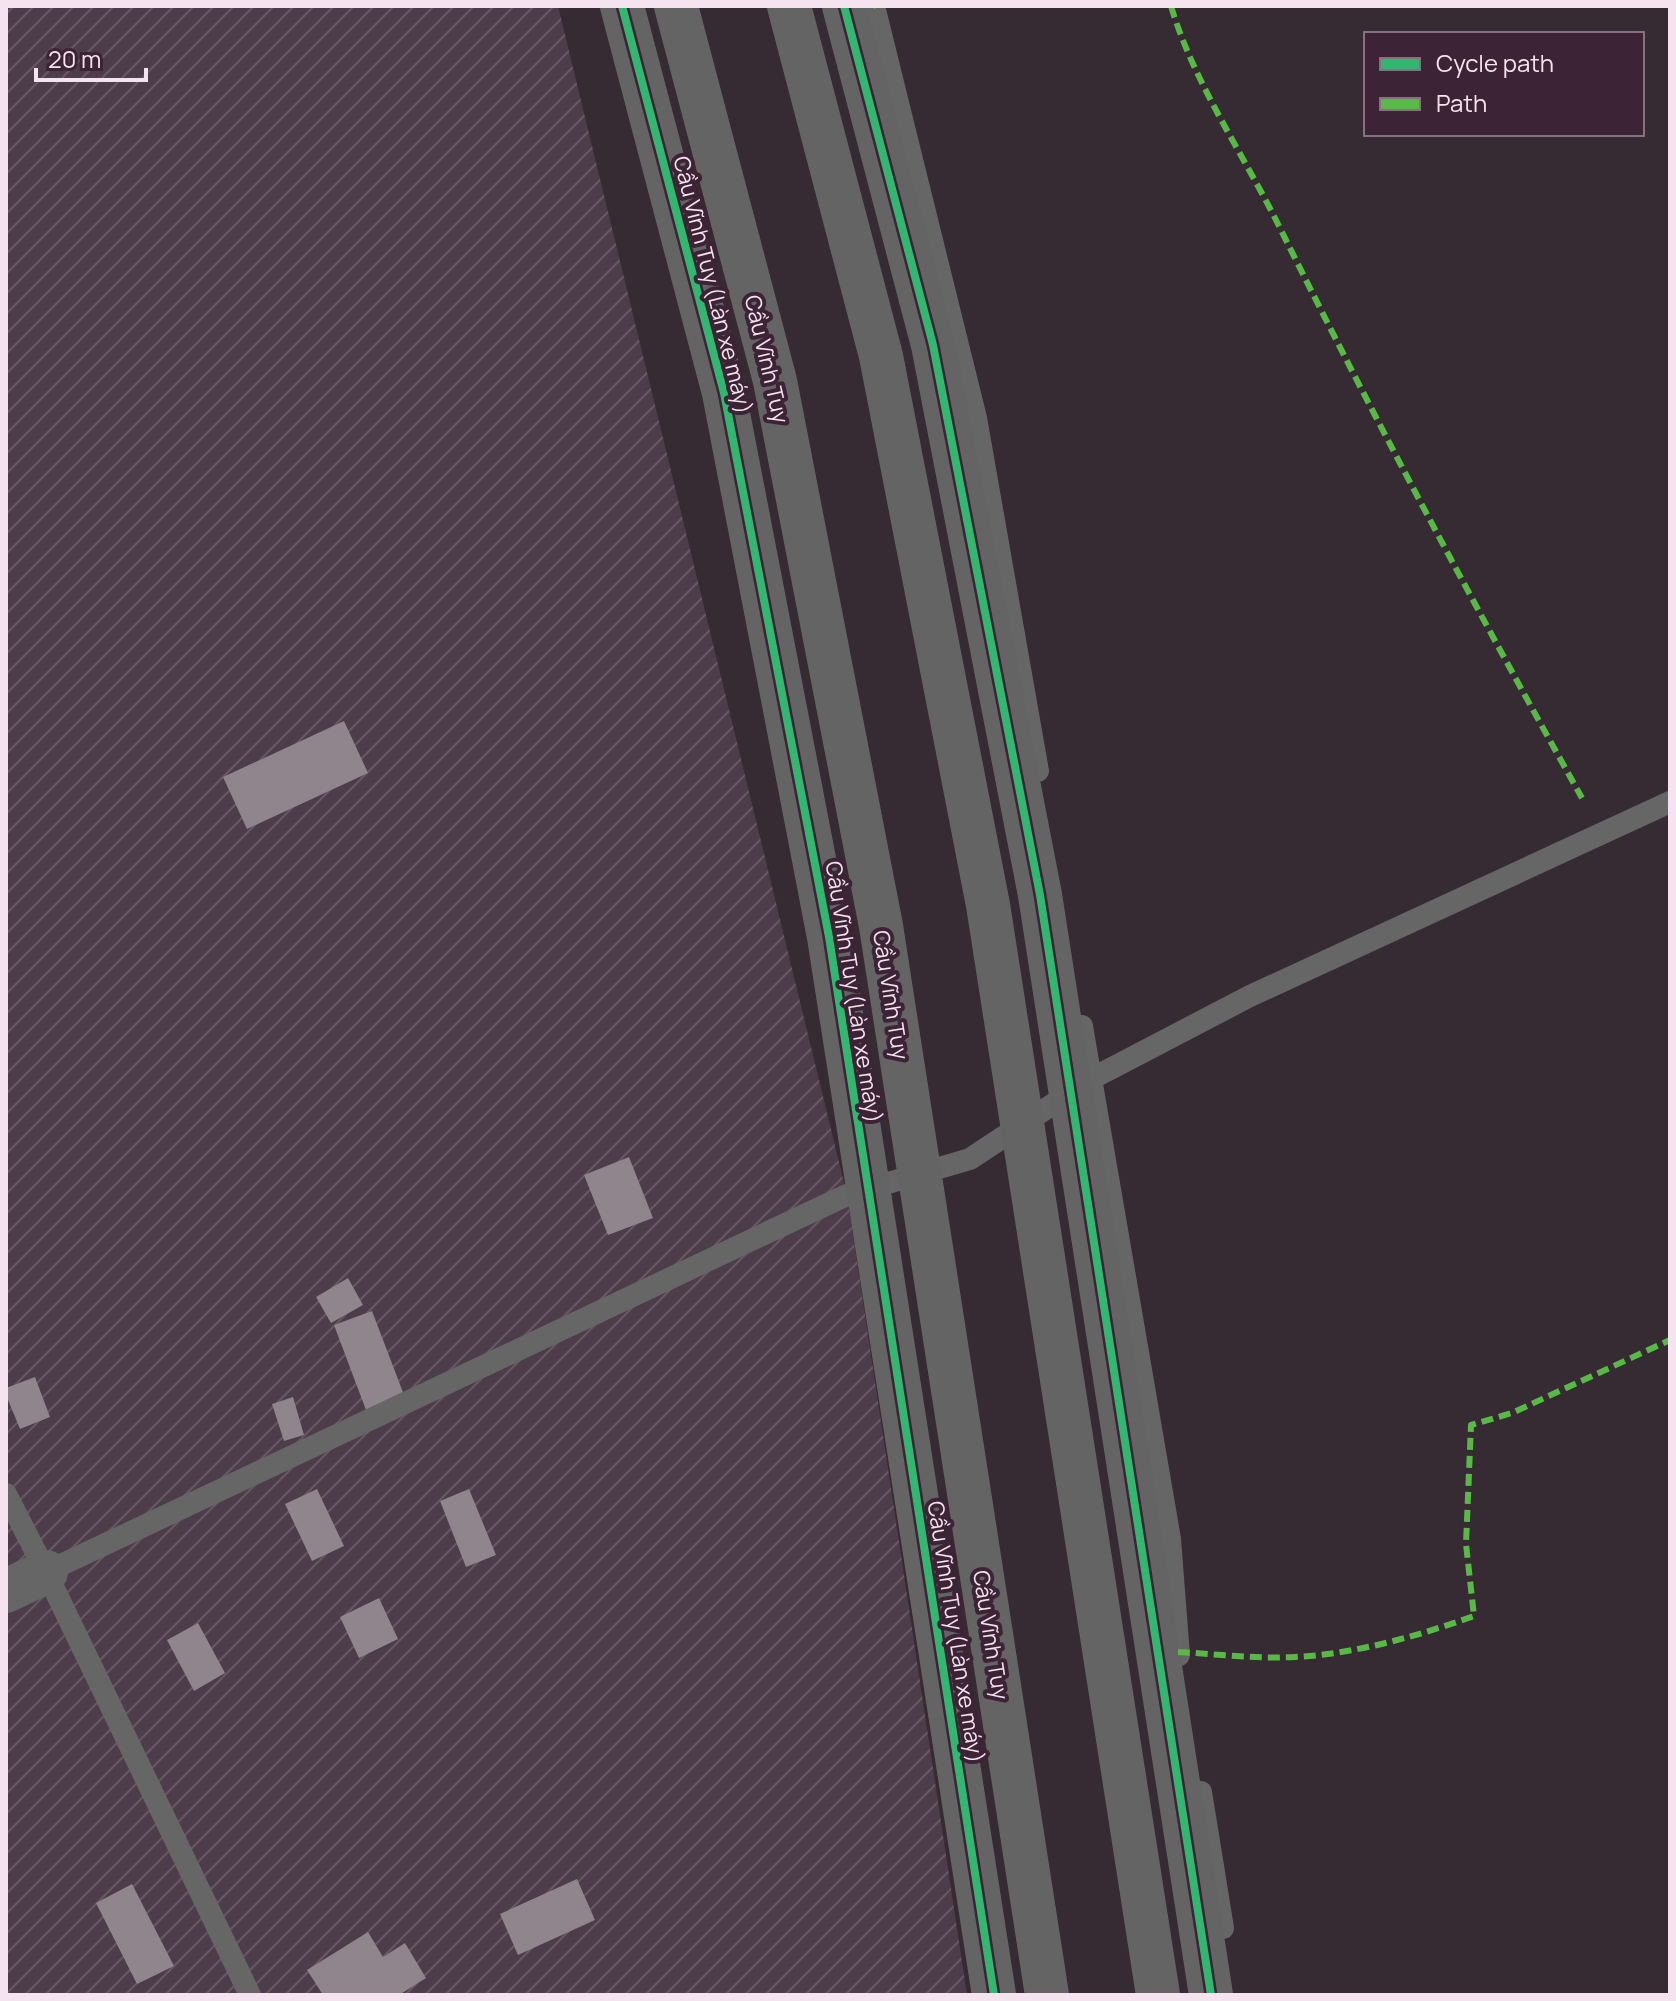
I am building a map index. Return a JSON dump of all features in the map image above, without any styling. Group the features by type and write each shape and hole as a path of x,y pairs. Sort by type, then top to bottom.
{"highway":[{"name":"Cầu Vĩnh Tuy (Làn xe máy)","path":"622,6 724,393 829,937 994,1995"},
{"name":"Cầu Vĩnh Tuy","path":"676,6 775,381 881,926 1047,1995"},
{"path":"789,6 881,356 988,905 1158,1995"},
{"path":"844,6 933,345 1040,895 1211,1995"}],"street":[{"path":"6,1591 46,1572"}],"lane":[{"path":"874,6 976,418 1170,1539 1178,1652 1232,1995"},
{"path":"46,1572 847,1195 970,1159 1091,1079 1250,996 1670,802"},
{"path":"6,1494 250,1995"}],"shaded area":[{"path":"6,6 558,6 847,1195 967,1995 6,1995"}],"building":[{"path":"344,721 368,773 247,829 223,777"},
{"path":"629,1157 653,1218 608,1235 584,1175"},
{"path":"348,1278 363,1305 331,1323 316,1297"},
{"path":"372,1311 404,1395 366,1410 334,1325"},
{"path":"35,1377 50,1417 20,1429 6,1388"},
{"path":"293,1397 304,1435 284,1441 272,1404"},
{"path":"317,1489 344,1546 312,1561 285,1504"},
{"path":"469,1489 496,1555 466,1567 440,1501"},
{"path":"379,1598 398,1639 359,1658 340,1617"},
{"path":"198,1623 225,1673 194,1691 167,1640"},
{"path":"577,1879 595,1920 518,1955 500,1914"},
{"path":"132,1884 174,1966 137,1984 96,1903"},
{"path":"368,1932 383,1957 405,1943 426,1978 399,1995 323,1995 307,1970"}],"marked path":[{"path":"1171,6 1205,90 1264,197 1426,513 1582,798"},
{"path":"1178,1652 1266,1657 1318,1655 1386,1643 1474,1616 1466,1544 1471,1425 1512,1413 1670,1340"}],"cycle path":[{"path":"622,6 724,393 829,937 994,1995"},
{"path":"844,6 933,345 1040,895 1211,1995"}]}
